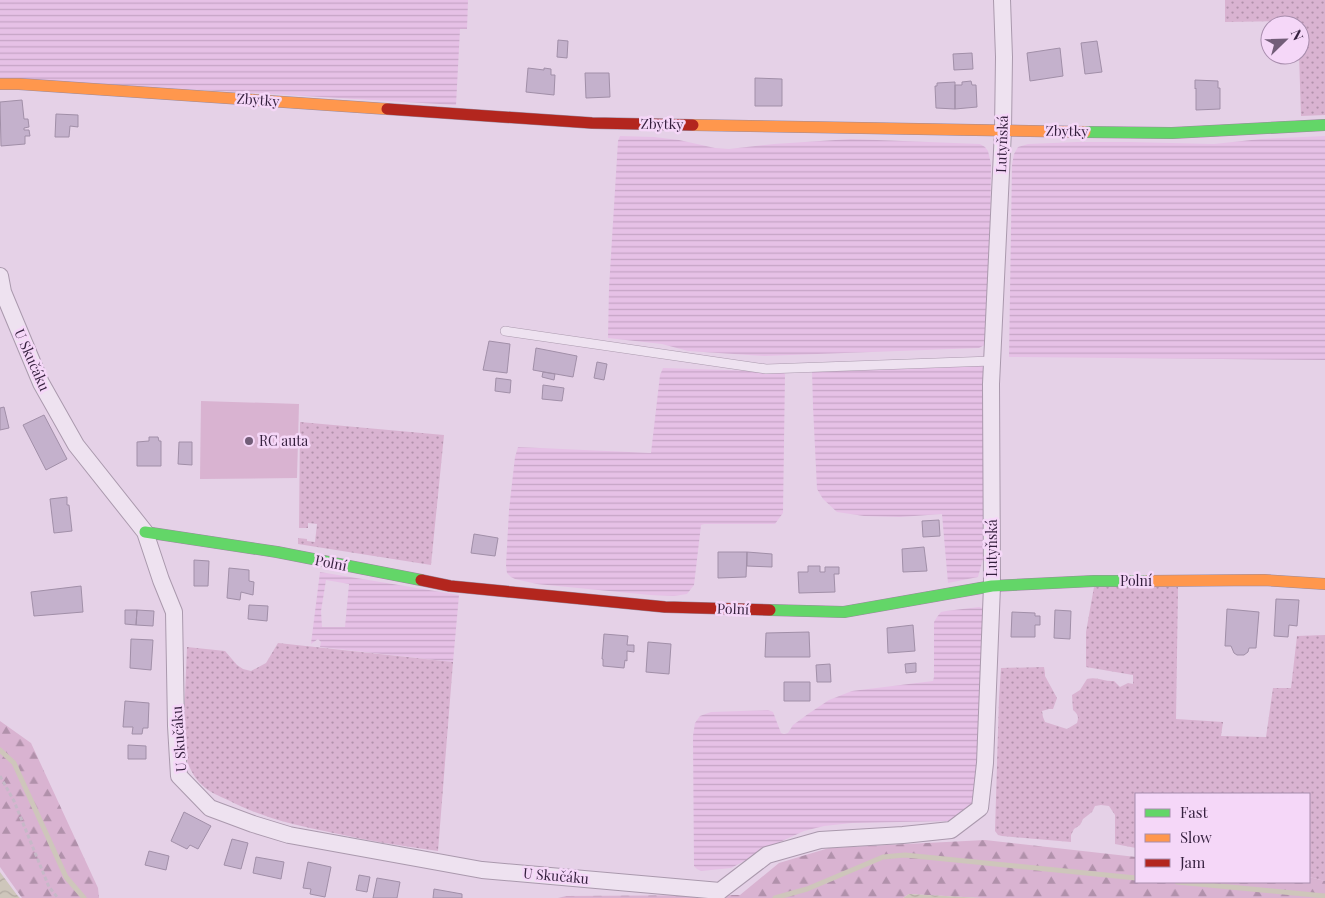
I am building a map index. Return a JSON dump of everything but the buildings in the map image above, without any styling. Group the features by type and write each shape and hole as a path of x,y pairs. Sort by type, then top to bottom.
{"street":[{"name":"Lutyňská","path":"721,895 767,856 820,840 951,830 980,808 985,763 992,586 991,394 1003,130 1004,57 1002,0"},
{"name":"Zbytky","path":"0,84 28,84 592,122 1172,133 1325,125"},
{"name":"U Skučáku","path":"0,276 3,292 41,383 76,445 145,532 174,612 179,776 210,808 289,835 482,870 721,895"},
{"name":"Polní","path":"145,532 277,552 450,586 665,607 844,612 992,586 1104,581 1264,580 1325,584"}],"lane":[{"path":"505,331 766,369 992,361"}],"path":[{"path":"0,776 14,801 49,887 58,898"}],"shaded area":[{"path":"0,0 468,0 467,29 460,29 456,105 0,78"},
{"path":"620,136 654,137 729,149 851,139 980,144 988,151 991,164 989,336 986,344 979,348 764,356 688,351 662,344 608,338 609,288 618,141"},
{"path":"1325,136 1325,360 1009,357 1012,165 1014,154 1018,147 1028,144 1077,142 1214,144 1261,139"},
{"path":"979,365 984,367 985,547 978,577 948,583 942,514 900,517 864,516 837,512 823,499 817,489 812,370"},
{"path":"663,368 782,372 785,374 783,513 775,524 701,525 694,585 687,594 674,596 650,595 537,584 511,577 507,573 506,565 509,510 515,457 518,447 651,453 660,375"},
{"path":"320,572 459,595 453,662 320,647 321,642 318,639 311,644","holes":["326,580 349,584 345,627 322,627 321,611"]},
{"path":"979,607 984,610 979,801 949,821 852,823 824,826 804,831 731,868 701,871 694,866 693,736 695,723 700,716 711,712 768,710 773,712 781,733 784,734 788,733 793,725 829,700 852,691 933,681 934,622 937,617 941,612"}],"green space":[{"path":"1225,0 1325,0 1325,115 1301,116 1299,65 1310,65 1310,15 1260,15 1260,22 1225,22"},
{"name":"RC auta","path":"201,401 299,404 297,478 200,479"},
{"path":"300,422 444,435 431,565 298,544 298,538 315,542 317,524 308,523 308,528 299,528"},
{"path":"1094,587 1178,587 1176,719 1223,722 1221,736 1266,737 1273,688 1291,688 1297,636 1325,635 1325,881 1310,877 1310,793 1135,793 1135,848 1115,844 1115,815 1109,806 1101,805 1095,806 1092,812 1074,829 1071,835 1071,842 998,835 995,831 1001,668 1044,667 1045,676 1057,698 1053,709 1042,711 1043,717 1045,722 1067,729 1077,723 1078,719 1077,714 1073,710 1072,695 1080,690 1087,679 1094,678 1114,681 1120,687 1128,683 1133,684 1133,675 1086,667 1086,632"},
{"path":"278,643 453,662 438,851 356,838 277,820 252,811 208,790 194,776 183,744 187,647 225,651 237,665 251,671 266,663"},
{"path":"0,721 31,743 98,888 99,898 22,898 0,867"},
{"path":"985,840 1135,857 1135,883 1310,883 1310,877 1325,881 1325,898 982,898 909,894 903,898 558,898 566,896 740,895 779,863 829,848"}],"water":[{"path":"0,872 17,895 20,898 0,898"},
{"path":"909,894 982,898 903,898"}],"waterway":[{"path":"0,750 14,763 66,877 84,898"},
{"path":"775,898 807,889 883,857 905,855 1135,878"},
{"path":"1188,883 1325,896"}],"traffic: fast":[{"path":"1085,132 1172,133 1325,125"},
{"path":"145,532 277,552 421,580"},
{"path":"770,610 844,612 992,586 1094,581 1147,581"}],"traffic: slow":[{"path":"0,84 387,109"},
{"path":"693,125 1085,132"},
{"path":"1147,581 1264,580 1325,584"}],"traffic: jam":[{"path":"387,109 592,123 693,125"},
{"path":"421,580 450,586 665,607 770,610"}],"place":[{"name":"RC auta","path":"249,441"}]}
